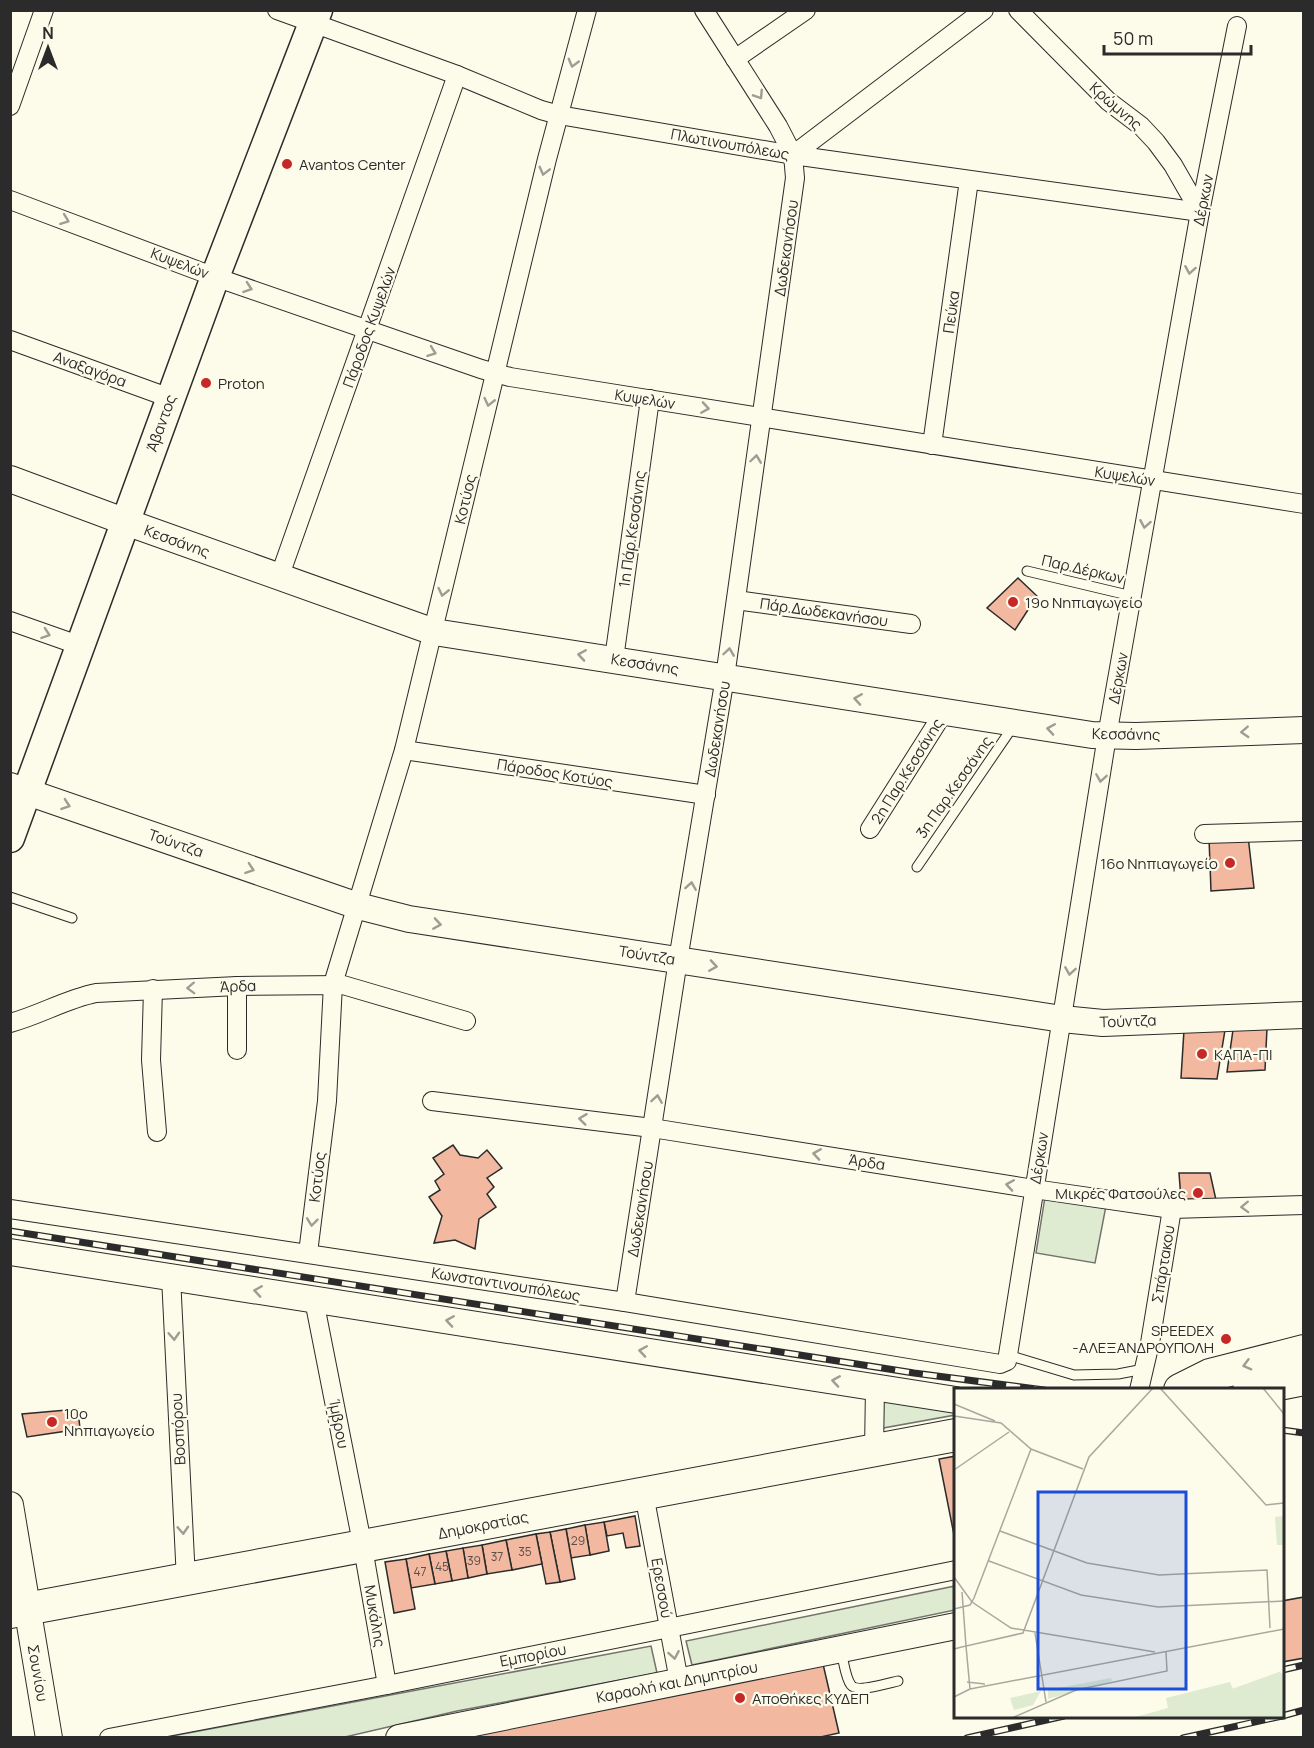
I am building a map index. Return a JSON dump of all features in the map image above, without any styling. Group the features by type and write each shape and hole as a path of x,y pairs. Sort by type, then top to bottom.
{"highway":[{"path":"1182,1388 1210,1375 1304,1351"},
{"path":"1254,1388 1304,1379"},
{"name":"Δημοκρατίας","path":"19,1610 363,1548 954,1436"}],"main road":[{"name":"Άβαντος","path":"10,838 19,789 81,646 215,277 315,17"}],"street":[{"path":"10,106 44,10"},
{"name":"Πλωτινουπόλεως","path":"277,10 315,17 541,110 559,115 793,155 1200,212"},
{"name":"Κοτύος","path":"308,1253 327,1101 333,984 404,750 495,373 587,10"},
{"path":"704,10 778,126 793,155 984,10"},
{"path":"735,59 806,10"},
{"name":"Κρώμνης","path":"1018,10 1108,100 1141,126 1156,142 1173,165 1200,212"},
{"name":"Δέρκων","path":"1004,1359 1034,1190 1107,736 1200,212 1237,26"},
{"name":"Πάροδος Κυψελών","path":"279,578 457,75"},
{"name":"Δωδεκανήσου","path":"625,1302 725,677 795,178 793,155"},
{"name":"Πεύκα","path":"932,445 969,180"},
{"name":"Κυψελών","path":"10,200 215,277 495,373 1304,504"},
{"name":"Αναξαγόρα","path":"10,340 170,398"},
{"name":"1η Πάρ.Κεσσάνης","path":"614,659 650,399"},
{"name":"Κεσσάνης","path":"10,479 279,578 434,632 1107,736 1304,730"},
{"name":"Πάρ.Δωδεκανήσου","path":"736,600 911,624"},
{"path":"10,621 81,646"},
{"name":"2η Παρ.Κεσσάνης","path":"870,829 944,712"},
{"name":"Πάροδος Κοτύος","path":"404,750 706,795"},
{"name":"Τούντζα","path":"19,789 358,906 409,919 1062,1019 1103,1023 1304,1015"},
{"path":"1204,834 1304,831"},
{"name":"Άρδα","path":"10,1023 86,995 153,989 333,984 357,988 466,1021"},
{"path":"237,986 237,1050"},
{"path":"153,989 151,1060 157,1132"},
{"name":"Άρδα","path":"432,1101 652,1128 1034,1190 1172,1209 1304,1205"},
{"name":"Κωνσταντινουπόλεως","path":"10,1209 1004,1359"},
{"name":"Σπάρτακου","path":"1139,1388 1150,1343 1172,1209"},
{"path":"10,1252 954,1400"},
{"name":"Βοσπόρου","path":"171,1277 186,1580"},
{"name":"Ίμβρου","path":"314,1300 363,1548"},
{"path":"874,1451 875,1387"},
{"name":"Ερεσσού","path":"645,1494 679,1682"},
{"name":"Σουνίου","path":"12,1520 19,1610 49,1737"},
{"name":"Μυκάλης","path":"363,1548 387,1685"},
{"name":"Εμπορίου","path":"110,1737 387,1685 954,1570"},
{"name":"Καραολή και Δημητρίου","path":"399,1737 954,1626"}],"lane":[{"name":"Παρ.Δέρκων","path":"1027,571 1132,596"},
{"name":"3η Παρ.Κεσσάνης","path":"917,867 1015,723"},
{"path":"10,897 72,918"},
{"path":"1004,1359 1074,1375 1144,1370"},
{"path":"840,1650 850,1685 855,1688 862,1689 898,1681"}],"green space":[{"path":"1045,1197 1106,1206 1095,1263 1036,1253"},
{"path":"883,1399 954,1410 954,1415 883,1428"},
{"path":"954,1586 954,1610 692,1665 686,1641"},
{"path":"651,1646 657,1673 457,1711 345,1737 167,1737"}],"building":[{"name":"19ο Νηπιαγωγείο","path":"1018,578 1037,596 1015,630 987,608"},
{"name":"16ο Νηπιαγωγείο","path":"1248,836 1254,888 1211,891 1209,838"},
{"path":"1267,1028 1265,1070 1227,1072 1233,1030"},
{"name":"ΚΑΠΑ-ΠΙ","path":"1184,1030 1225,1030 1217,1079 1181,1078"},
{"path":"453,1145 460,1155 478,1158 487,1150 502,1168 487,1178 494,1187 487,1194 496,1207 479,1219 475,1249 455,1240 434,1243 442,1216 429,1197 440,1190 435,1181 444,1174 433,1158"},
{"path":"1179,1173 1210,1173 1216,1200 1181,1199"},
{"name":"10ο Νηπιαγωγείο","path":"78,1409 80,1429 27,1437 22,1414"},
{"path":"954,1456 954,1535 939,1459"},
{"path":"635,1516 640,1546 626,1548 623,1533 607,1536 604,1522"},
{"path":"604,1522 609,1551 590,1555 585,1525"},
{"path":"585,1525 590,1555 571,1558 566,1529"},
{"path":"566,1529 575,1579 560,1582 550,1532"},
{"path":"550,1532 560,1582 546,1584 536,1534"},
{"path":"536,1534 542,1564 512,1570 506,1540"},
{"path":"506,1540 512,1570 487,1574 482,1545"},
{"path":"482,1545 487,1574 468,1578 463,1548"},
{"path":"463,1548 468,1578 452,1581 446,1551"},
{"path":"446,1551 452,1581 435,1584 429,1554"},
{"path":"429,1554 435,1584 411,1588 406,1559"},
{"path":"406,1559 415,1609 394,1613 385,1562"},
{"path":"1304,1597 1304,1658 1284,1662 1284,1601"},
{"name":"Αποθήκες ΚΥΔΕΠ","path":"823,1664 839,1733 816,1738 453,1738"}],"railway":[{"path":"10,1231 914,1373 1029,1388"},
{"path":"1284,1430 1304,1433"},
{"path":"1284,1670 1304,1665"},
{"path":"1284,1715 1304,1710"},
{"path":"967,1738 1055,1718"},
{"path":"1183,1738 1273,1718"}],"place":[{"name":"Avantos Center","path":"287,164"},
{"name":"Proton","path":"206,383"},
{"name":"19ο Νηπιαγωγείο","path":"1013,602"},
{"name":"16ο Νηπιαγωγείο","path":"1230,863"},
{"name":"ΚΑΠΑ-ΠΙ","path":"1202,1054"},
{"name":"Μικρές Φατσούλες","path":"1198,1193"},
{"name":"SPEEDEX -ΑΛΕΞΑΝΔΡΟΥΠΟΛΗ","path":"1226,1339"},
{"name":"10ο Νηπιαγωγείο","path":"52,1422"},
{"name":"Αποθήκες ΚΥΔΕΠ","path":"740,1698"}]}
